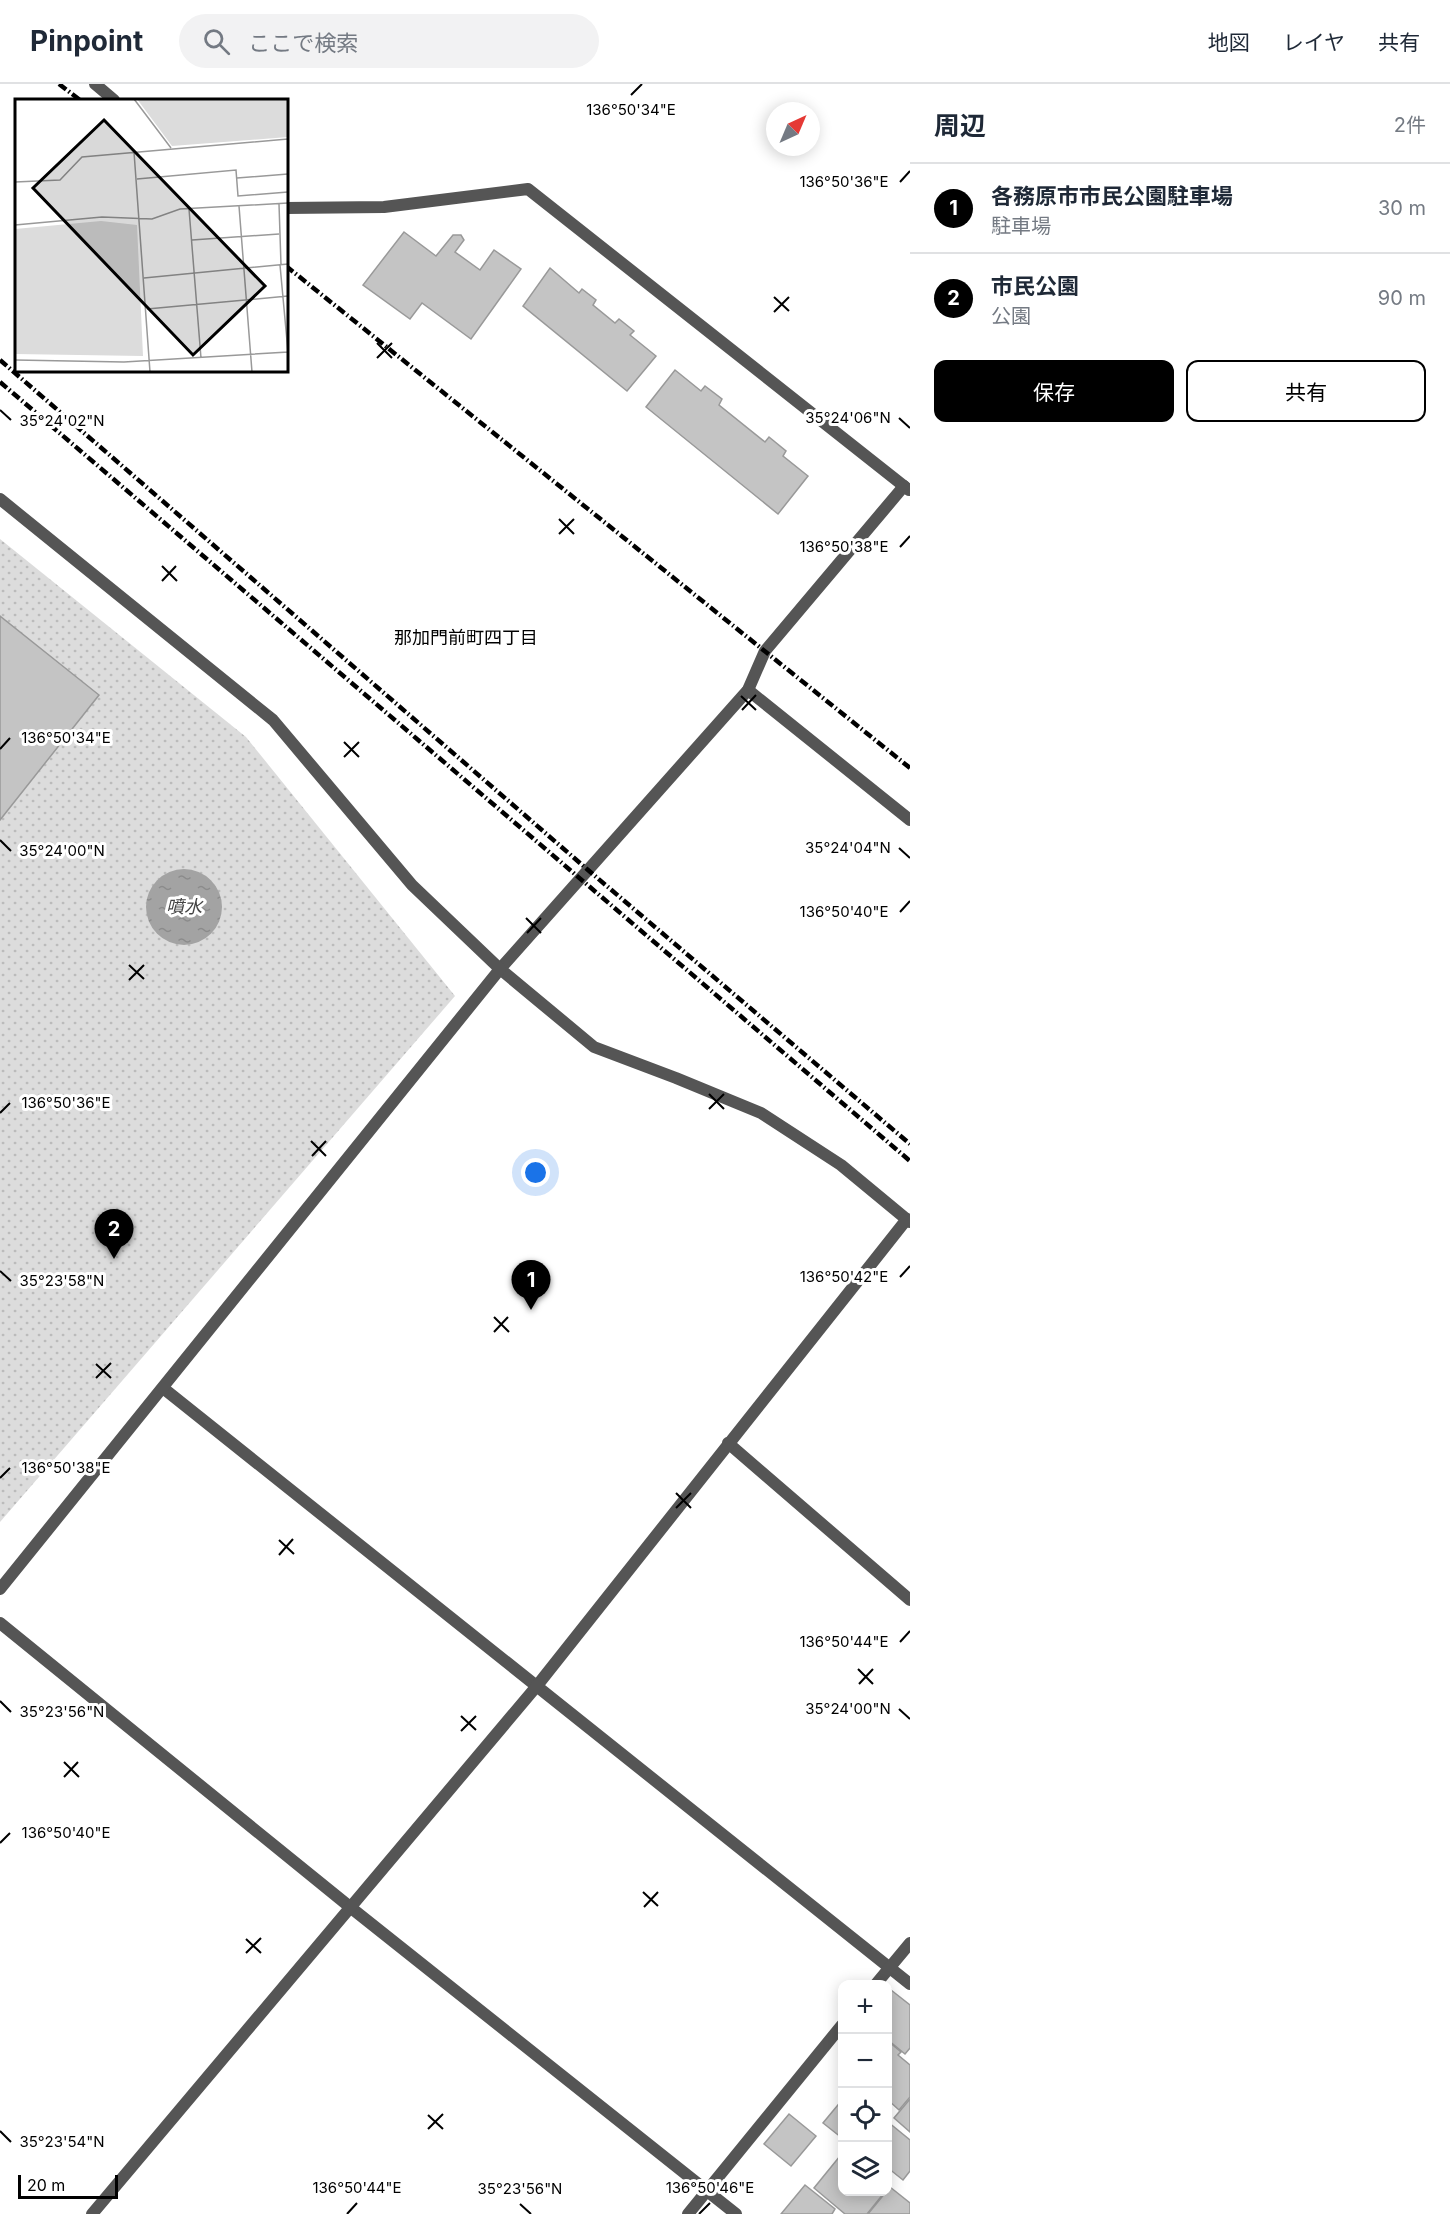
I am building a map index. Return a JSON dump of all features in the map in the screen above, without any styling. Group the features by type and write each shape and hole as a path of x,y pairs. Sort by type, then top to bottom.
{"street":[{"path":"95,84 113,99"},
{"path":"0,1589 500,969 747,690 765,651 907,489 528,189 384,207 288,208"},
{"path":"0,499 273,720 412,885 500,969 594,1047 761,1113 841,1164 908,1220 728,1443 536,1687 92,2214"},
{"path":"747,690 910,820"},
{"path":"163,1388 910,1984"},
{"path":"728,1443 910,1600"},
{"path":"0,1623 736,2214"},
{"path":"879,1980 910,1943"},
{"path":"688,2214 838,2031"}],"shaded area":[{"path":"0,539 246,737 455,996 0,1522"}],"water":[{"name":"噴水","path":"184,869 198,872 211,880 219,893 222,907 219,921 211,934 198,942 184,945 170,942 157,934 149,921 146,907 149,893 157,880 170,872"}],"building":[{"path":"404,232 436,256 453,235 461,235 464,240 455,252 480,270 494,250 521,269 471,339 422,303 410,319 363,285"},
{"path":"550,268 579,293 582,289 596,300 593,305 615,323 619,319 634,331 630,335 656,356 627,391 523,306"},
{"path":"675,370 701,391 705,386 722,399 719,405 765,442 769,437 786,451 783,456 808,476 778,514 646,407"},
{"path":"0,616 99,695 0,820"},
{"path":"892,1991 910,2005 910,2048 905,2054 892,2043"},
{"path":"892,2044 901,2052 898,2055 910,2065 910,2097 899,2110 892,2104"},
{"path":"910,2099 910,2132 894,2118"},
{"path":"838,2105 838,2135 823,2123"},
{"path":"789,2114 816,2136 791,2166 764,2144"},
{"path":"892,2125 910,2140 910,2171 903,2180 892,2171"},
{"path":"838,2158 838,2196 882,2196 867,2214 845,2214 814,2188"},
{"path":"805,2185 835,2209 832,2214 781,2214"},
{"path":"892,2189 910,2203 910,2214 868,2214 883,2196 892,2196"}],"railway":[{"path":"59,84 79,99"},
{"path":"288,268 910,768"},
{"path":"0,360 588,870 910,1144"},
{"path":"0,382 910,1161"}],"place":[{"name":"市民公園","path":"114,1259"},
{"name":"各務原市市民公園駐車場","path":"531,1310"}],"district":[{"name":"那加門前町四丁目","path":"466,638"}]}
